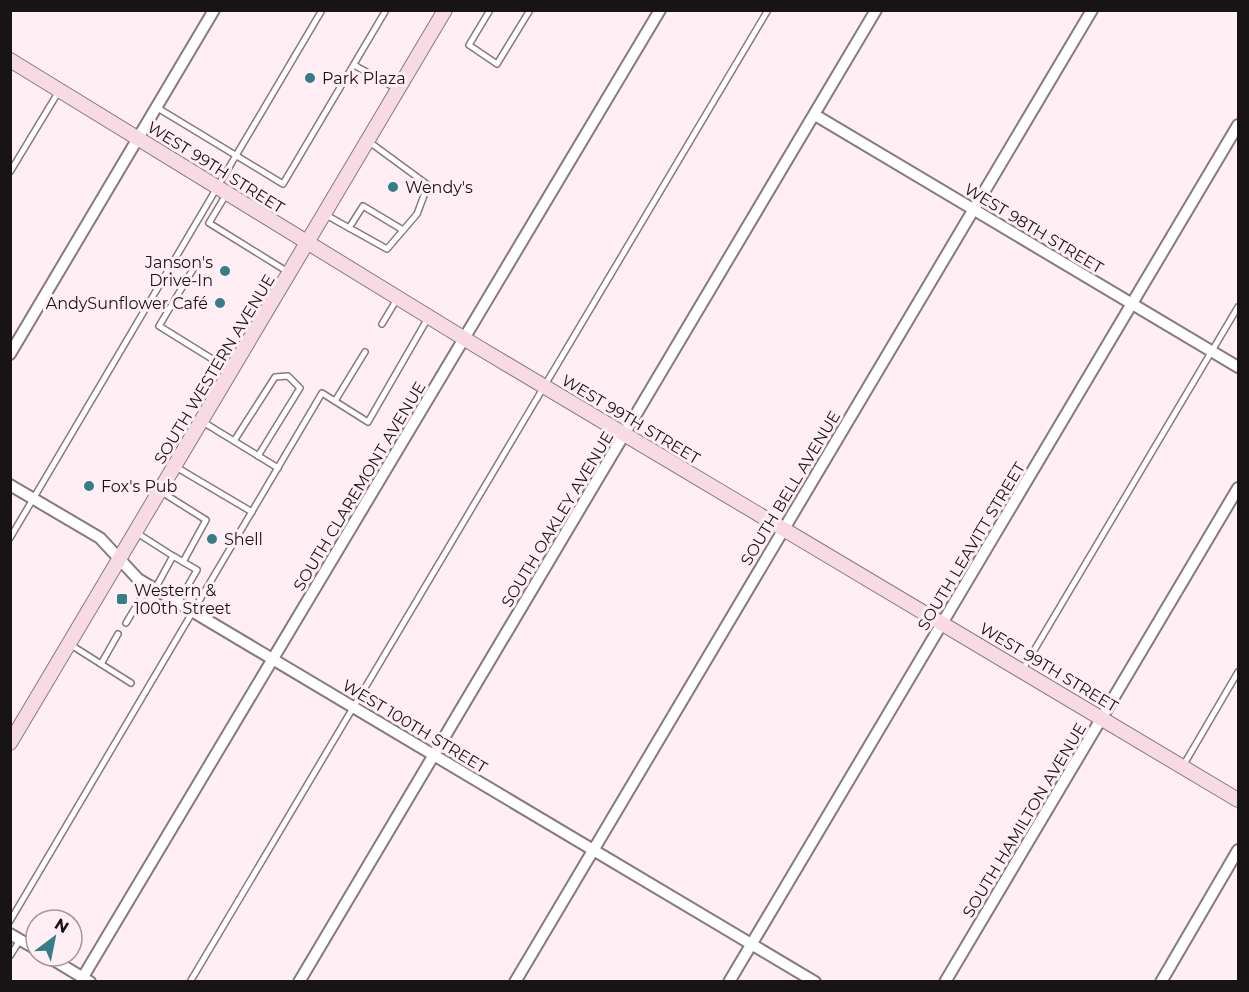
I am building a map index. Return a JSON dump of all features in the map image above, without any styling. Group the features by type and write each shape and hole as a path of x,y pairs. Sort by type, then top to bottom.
{"street":[{"path":"10,354 214,10"},
{"name":"SOUTH CLAREMONT AVENUE","path":"87,979 273,659 660,10"},
{"name":"SOUTH OAKLEY AVENUE","path":"300,981 876,10"},
{"name":"SOUTH BELL AVENUE","path":"514,981 1092,10"},
{"name":"SOUTH WESTERN AVENUE","path":"10,743 444,11"},
{"name":"WEST 99TH STREET","path":"10,60 464,339 1239,800"},
{"name":"WEST 98TH STREET","path":"815,115 1239,368"},
{"name":"SOUTH LEAVITT STREET","path":"729,981 1239,125"},
{"name":"WEST 100TH STREET","path":"10,484 100,538 138,579 815,981"},
{"name":"SOUTH HAMILTON AVENUE","path":"945,981 1239,488"},
{"path":"1161,981 1239,850"},
{"path":"68,968 87,979"}],"lane":[{"path":"290,273 209,223 236,156 322,10"},
{"path":"156,107 283,184 386,10"},
{"path":"490,10 469,45 497,64 530,10"},
{"path":"190,981 768,10"},
{"path":"354,64 398,90"},
{"path":"10,172 59,90"},
{"path":"324,214 387,249 417,214 428,185 368,141"},
{"path":"10,538 222,190"},
{"path":"349,228 363,206 403,230"},
{"path":"195,266 159,326 231,371"},
{"path":"382,324 398,298"},
{"path":"1023,671 1239,307"},
{"path":"10,921 322,393 368,422 429,317"},
{"path":"335,401 365,352"},
{"path":"234,441 275,377 288,376 300,388 258,456"},
{"path":"201,421 278,468"},
{"path":"175,466 252,512"},
{"path":"160,491 206,520 183,562"},
{"path":"136,532 197,570 178,603"},
{"path":"126,623 173,556"},
{"path":"101,664 118,634"},
{"path":"69,644 131,683"},
{"path":"1183,766 1239,672"},
{"path":"10,956 15,937"}],"place":[{"name":"Park Plaza","path":"310,78"},
{"name":"Wendy's","path":"393,187"},
{"name":"Janson's Drive-In","path":"225,271"},
{"name":"AndySunflower Café","path":"220,303"},
{"name":"Fox's Pub","path":"89,486"},
{"name":"Shell","path":"212,539"},
{"name":"Western & 100th Street","path":"122,599"}]}
